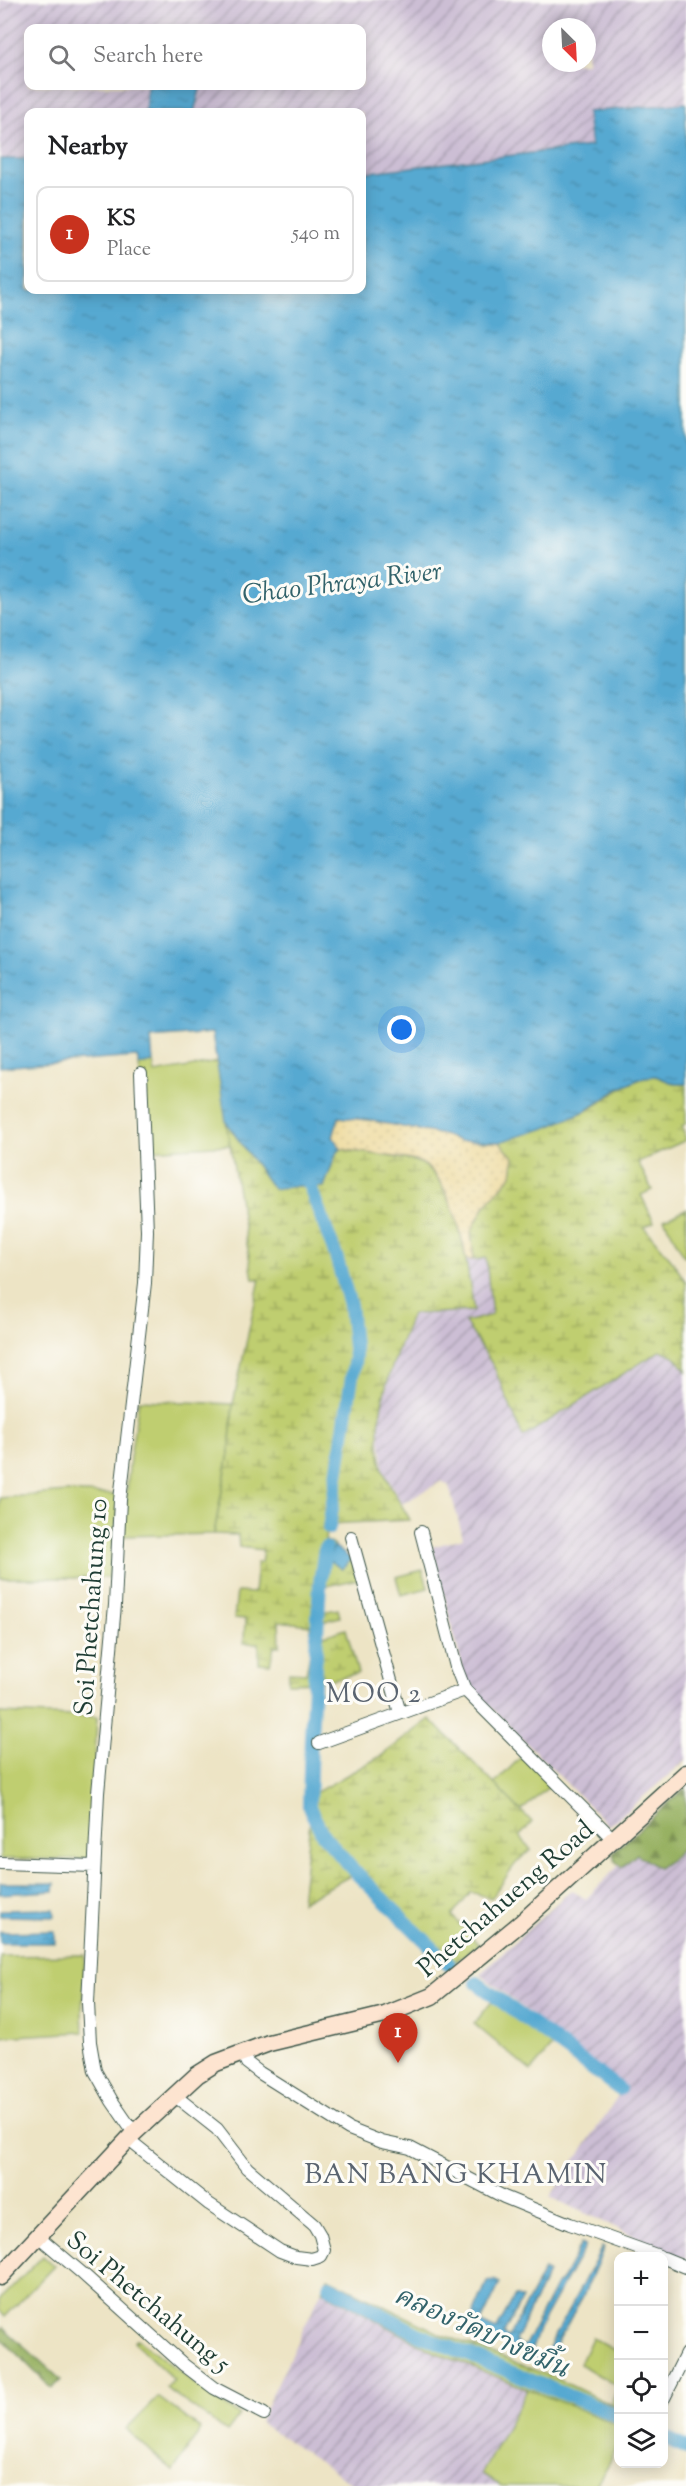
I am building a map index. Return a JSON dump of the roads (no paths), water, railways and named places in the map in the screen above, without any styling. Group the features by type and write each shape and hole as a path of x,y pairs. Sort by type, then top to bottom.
{"main road":[{"name":"Phetchahueng Road","path":"0,2277 132,2136 197,2075 216,2063 242,2053 290,2038 385,2015 432,1996 514,1929 686,1773"}],"street":[{"name":"Soi Phetchahung 10","path":"141,1073 147,1231 144,1283 120,1495 115,1605 94,1866 88,2003 90,2042 96,2071 132,2136 209,2204 280,2251 296,2257 312,2259 321,2256 324,2250 320,2235 314,2225 247,2168 217,2129 174,2095"},
{"path":"422,1532 456,1667 465,1690 613,1839"},
{"path":"351,1537 400,1713"},
{"path":"319,1743 465,1690"},
{"path":"0,1863 94,1866"},
{"path":"242,2053 248,2063 260,2073 349,2129 382,2142 410,2148 504,2197 648,2252"},
{"name":"Soi Phetchahung 5","path":"38,2236 192,2372 214,2388 264,2414"},
{"path":"668,2260 686,2267"},
{"path":"668,2388 686,2354"}],"water":[{"path":"147,90 200,90 195,108 145,108"},
{"name":"Chao Phraya River","path":"686,103 686,1084 675,1084 656,1076 644,1077 618,1089 587,1110 543,1129 499,1142 460,1141 444,1135 368,1120 339,1117 333,1137 341,1149 336,1154 324,1187 298,1186 273,1189 226,1122 212,1033 151,1038 153,1062 139,1065 137,1057 0,1067 0,159 24,159 24,294 366,294 366,173 591,146 587,112"},
{"path":"334,1546 351,1559 342,1569 328,1560"},
{"path":"0,1883 55,1883 54,1891 0,1894"},
{"path":"54,1909 55,1917 0,1916 0,1910"},
{"path":"55,1931 55,1943 0,1943 0,1932"},
{"path":"581,2244 585,2246 540,2326 532,2349 537,2356 545,2355 602,2247 604,2248 583,2296 546,2363 467,2328 487,2282 494,2280 500,2283 481,2323 496,2330 515,2296 522,2299 503,2335 508,2338 544,2270 548,2273 515,2341 520,2346 525,2345 556,2285 561,2282"}],"waterway":[{"path":"304,1171 336,1256 350,1305 355,1357 329,1528"},
{"path":"325,1548 320,1583 309,1807 323,1835 354,1871 449,1964"},
{"path":"477,1983 619,2089"},
{"name":"คลองวัดบางขมิ้น","path":"329,2286 420,2335 614,2414"},
{"name":"คลองวัดบางขมิ้น","path":"668,2439 686,2448"}],"place":[{"name":"KS","path":"398,2063"}],"district":[{"name":"MOO 2","path":"374,1693"},
{"name":"BAN BANG KHAMIN","path":"456,2173"}]}
